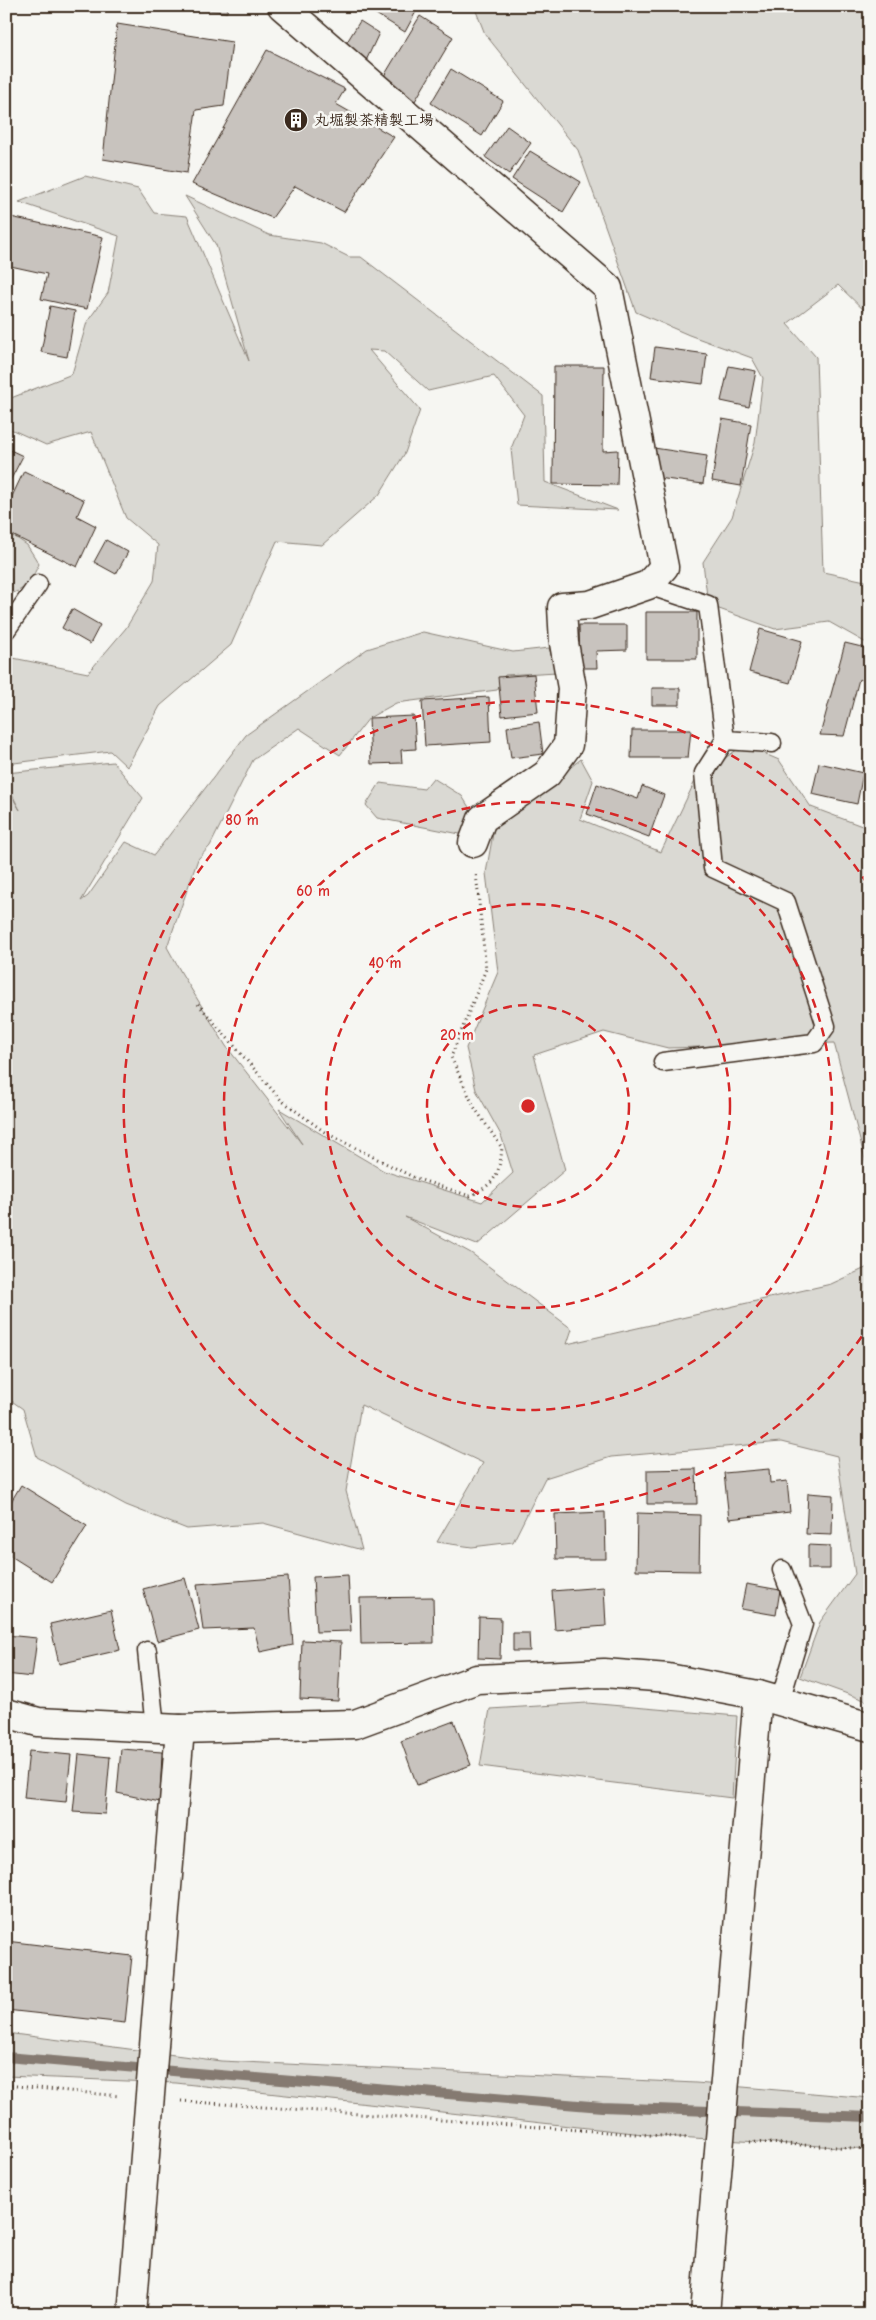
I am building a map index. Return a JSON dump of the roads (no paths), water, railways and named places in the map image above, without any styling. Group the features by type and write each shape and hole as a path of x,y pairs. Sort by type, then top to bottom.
{"street":[{"path":"282,6 608,288 664,567 648,585 590,605 562,608 564,643 572,688 568,745 547,774 482,819 473,842"},
{"path":"6,1713 38,1722 168,1729 355,1724 477,1679 604,1673 668,1678 769,1698 870,1727"},
{"path":"705,2314 724,2093 769,1698"},
{"path":"132,2314 151,2095 168,1729"}],"lane":[{"path":"6,630 38,584"},
{"path":"648,585 708,605 725,740 704,773 713,868 786,902 826,1026 814,1043 663,1062"},
{"path":"725,740 772,743"},
{"path":"769,1698 803,1624 782,1570"},
{"path":"147,1651 168,1729"}],"waterway":[{"path":"6,2057 602,2107 870,2117"}],"place":[{"name":"丸堀製茶精製工場","path":"296,120"}]}
